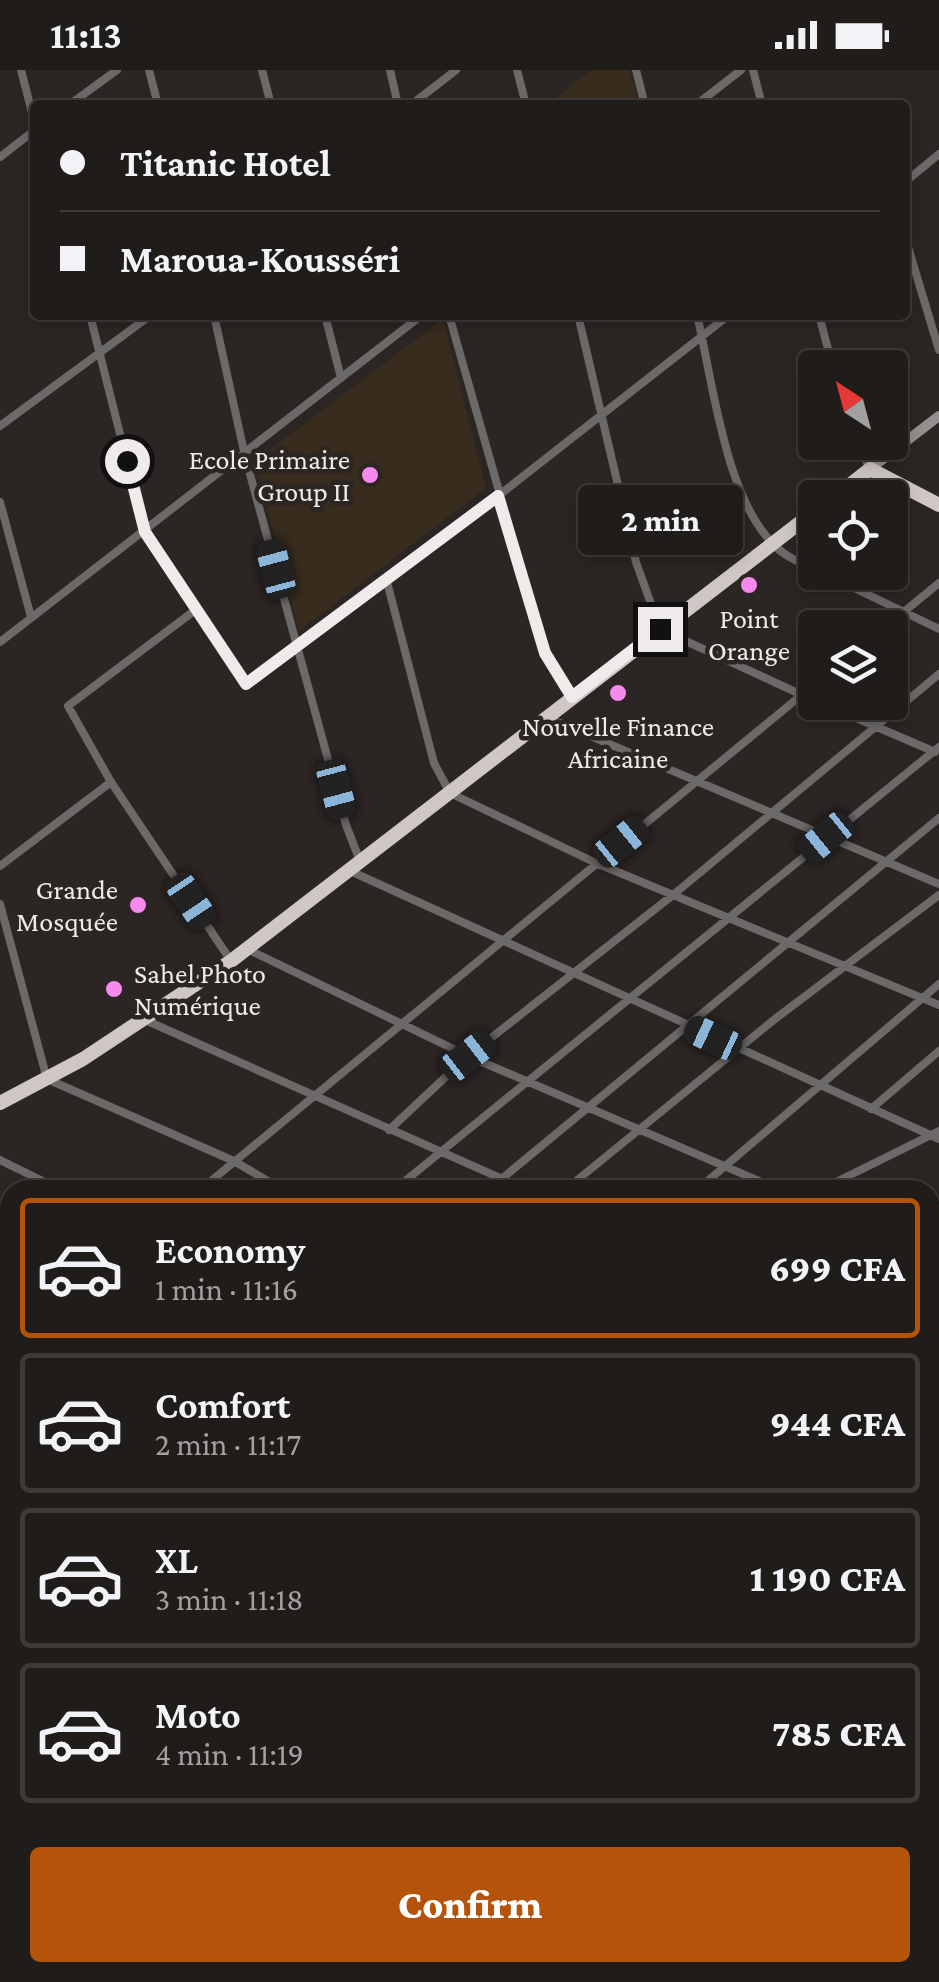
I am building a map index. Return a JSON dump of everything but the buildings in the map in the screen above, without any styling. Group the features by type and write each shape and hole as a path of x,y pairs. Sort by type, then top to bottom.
{"highway":[{"path":"857,480 870,470 939,504"},
{"path":"0,1102 48,1079 146,1020 232,961 798,524"}],"street":[{"path":"21,70 30,107"},
{"path":"76,100 118,70"},
{"path":"148,70 157,100"},
{"path":"262,70 270,100"},
{"path":"390,70 397,100"},
{"path":"417,100 456,70"},
{"path":"517,70 525,100"},
{"path":"636,70 644,100"},
{"path":"702,100 741,70"},
{"path":"753,70 761,100"},
{"path":"0,156 30,131"},
{"path":"910,178 939,154"},
{"path":"910,254 939,350"},
{"path":"91,320 145,532 246,684 498,496 722,320"},
{"path":"0,426 145,320"},
{"path":"215,320 245,456 354,866 500,942 936,1135"},
{"path":"326,320 342,378"},
{"path":"0,642 245,456 416,320"},
{"path":"450,320 545,653 572,697"},
{"path":"579,320 636,562 660,629 798,694"},
{"path":"697,320 733,465 750,514 772,544 798,559"},
{"path":"820,320 828,350"},
{"path":"865,460 870,470 939,416"},
{"path":"0,502 32,617"},
{"path":"386,578 434,763 450,793 596,863 939,1005"},
{"path":"905,610 939,582"},
{"path":"857,590 899,610"},
{"path":"194,611 68,702 111,782 232,961"},
{"path":"908,614 939,630"},
{"path":"389,1130 468,1056 673,895 939,674"},
{"path":"212,1180 798,697"},
{"path":"546,718 939,884"},
{"path":"406,1180 937,750 862,720"},
{"path":"0,866 111,782"},
{"path":"500,1180 939,818"},
{"path":"578,1180 939,895"},
{"path":"0,904 48,1079 234,1161 266,1180"},
{"path":"247,949 468,1056 756,1180"},
{"path":"710,1180 939,984"},
{"path":"146,1020 506,1180"},
{"path":"870,1109 939,1051"},
{"path":"841,1180 936,1135"},
{"path":"0,1160 40,1180"}],"shaded area":[{"path":"591,70 629,70 639,100 552,100"},
{"name":"Ecole Primaire Group II","path":"443,320 486,488 299,631 255,461"}],"place":[{"name":"Ecole Primaire Group II","path":"370,475"},
{"name":"Point Orange","path":"749,585"},
{"name":"Nouvelle Finance Africaine","path":"618,693"},
{"name":"Grande Mosquée","path":"138,905"},
{"name":"Sahel Photo Numérique","path":"114,989"}],"route":[{"path":"127,461 145,532 246,684 498,496 545,653 572,697 660,629"}]}
